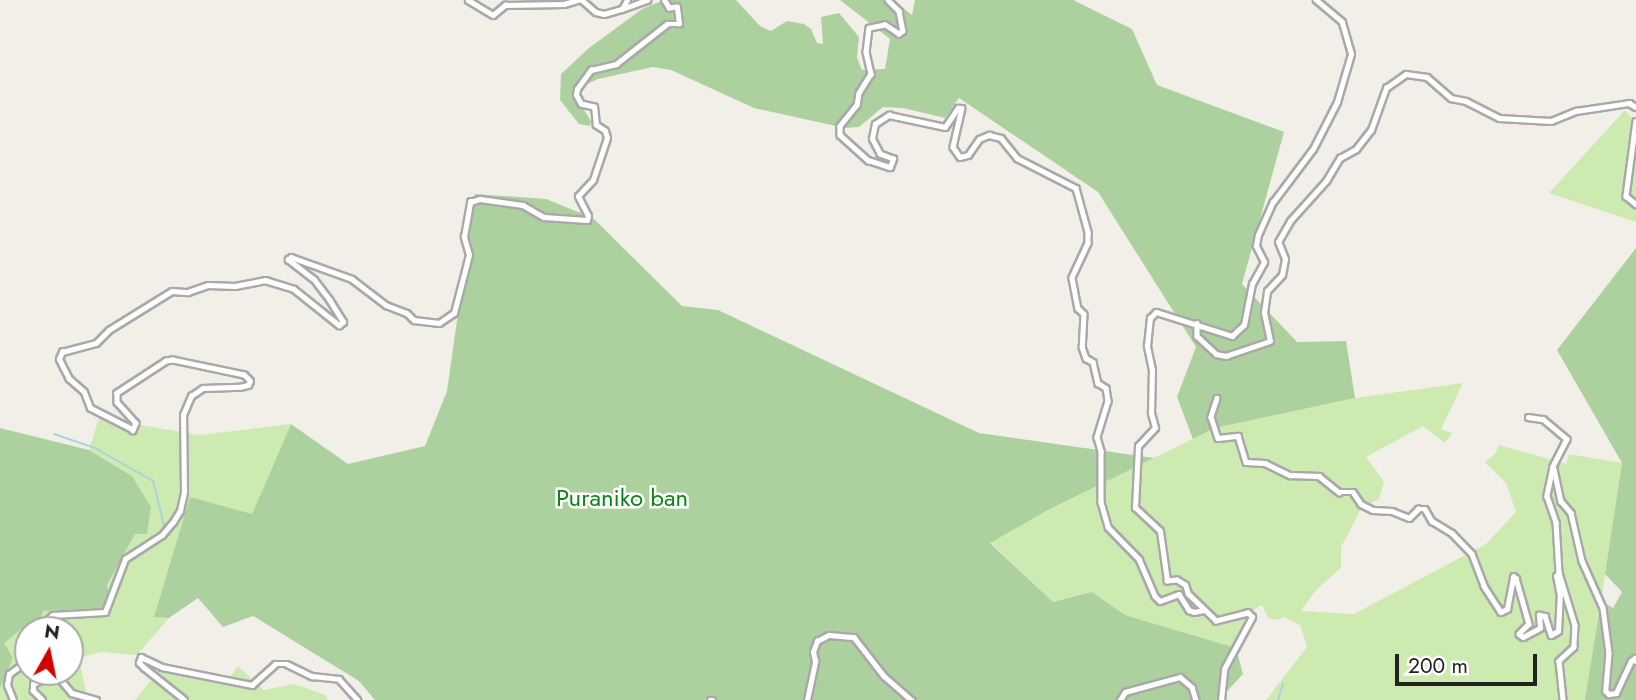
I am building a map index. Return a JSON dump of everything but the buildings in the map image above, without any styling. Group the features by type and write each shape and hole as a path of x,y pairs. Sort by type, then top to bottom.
{"street":[{"path":"468,0 493,16 510,4 564,4 580,0 596,12 613,13 647,0"},
{"path":"622,9 627,0"},
{"path":"52,616 105,612 125,559 162,535 180,511 184,492 183,415 195,390 212,386 244,387 250,381 244,375 173,360 166,361 117,393 117,402 136,423 133,430 90,408 84,392 69,379 59,359 62,352 96,344 109,330 172,291 188,292 208,285 235,286 265,280 293,289 339,326 343,322 330,300 314,279 288,260 291,257 352,279 386,305 407,313 414,320 439,323 454,313 469,255 464,237 470,202 480,199 523,205 544,217 587,220 588,216 578,196 593,180 607,138 605,131 596,125 594,107 581,104 576,95 577,89 590,70 617,64 667,24 679,24 677,7 670,8 664,0"},
{"path":"888,0 899,11 903,31 899,34 886,24 869,28 866,51 871,74 859,93 857,105 840,127 840,135 868,160 890,167 893,159 880,154 872,139 875,124 888,116 945,127 958,108 962,108 953,147 960,157 968,155 979,139 989,135 1001,138 1017,158 1076,188 1088,232 1088,243 1072,278 1078,308 1084,314 1082,347 1086,359 1093,362 1098,383 1106,388 1108,401 1097,437 1101,451 1103,511 1109,532 1139,559 1155,596 1160,601 1179,594 1189,610 1204,610"},
{"path":"1221,700 1224,669 1252,617 1248,612 1216,621 1182,583 1167,581 1160,531 1135,508 1136,453 1138,446 1155,428 1151,413 1152,370 1146,346 1150,318 1156,312 1232,336 1244,325 1252,284 1264,262 1256,246 1258,235 1273,202 1313,149 1337,102 1351,54 1342,22 1316,0"},
{"path":"1197,323 1197,336 1216,354 1226,356 1270,341 1264,313 1267,291 1282,275 1285,259 1278,242 1290,221 1326,181 1340,158 1356,149 1371,130 1386,88 1406,74 1427,77 1451,98 1499,118 1551,121 1577,111 1629,103 1636,107"},
{"path":"1636,121 1626,196 1636,204"},
{"path":"1217,398 1211,417 1218,438 1238,436 1246,462 1265,463 1290,474 1319,476 1339,492 1353,492 1361,504 1373,510 1392,511 1409,519 1418,509 1425,509 1432,521 1452,533 1472,554 1484,586 1501,612 1507,609 1513,577 1516,578 1529,624 1519,634 1523,637 1540,628 1539,615 1545,616 1551,635 1558,631 1560,596 1556,576 1559,573"},
{"path":"1528,417 1543,419 1567,439 1553,467 1547,496 1556,522 1559,573 1575,625 1574,647 1559,661 1563,700"},
{"path":"1553,467 1561,501 1571,513 1582,561 1603,608 1609,653 1608,694 1616,693 1634,658 1636,663"},
{"path":"807,700 815,660 813,652 817,642 829,635 854,637 884,676 912,700"},
{"path":"184,700 139,663 141,657 162,667 252,685 275,664 287,664 312,676 339,679 358,700"},
{"path":"13,700 7,685 9,674 14,670"},
{"path":"42,700 33,691 33,684 55,673 72,693 96,700"},
{"path":"1120,700 1125,692 1180,677 1192,687 1196,700"}],"green space":[{"path":"664,0 736,0 760,26 771,31 787,21 804,24 811,29 817,43 823,44 821,17 839,13 859,37 857,58 862,70 885,69 890,39 840,0 893,0 912,15 915,0 1073,0 1132,29 1157,85 1284,132 1242,284 1297,342 1346,341 1355,398 1215,428 1193,439 1177,397 1196,347 1098,192 959,98 945,118 903,108 883,107 859,127 845,128 754,108 671,70 653,67 598,79 572,91 591,121 590,126 579,124 560,100 561,74 589,48 642,9"},
{"path":"1625,110 1636,123 1636,222 1549,193"},
{"name":"Puraniko ban","path":"475,194 546,199 593,218 682,306 718,310 979,433 1154,458 1046,511 990,543 1053,602 1092,592 1125,615 1236,648 1243,674 1219,700 375,700 359,681 253,616 223,627 198,598 169,618 154,617 190,497 252,514 291,424 348,464 425,446 447,391"},
{"path":"1636,248 1636,700 1585,700 1601,601 1613,608 1622,592 1605,574 1622,463 1557,350"},
{"path":"1463,383 1441,429 1452,433 1445,443 1423,426 1366,457 1384,482 1379,499 1361,509 1341,547 1341,568 1316,590 1301,611 1354,614 1486,544 1516,512 1506,483 1485,462 1495,454 1499,445 1566,464 1569,454 1622,463 1586,700 1266,700 1307,647 1300,625 1283,617 1278,620 1268,618 1262,605 1248,613 1236,648 1125,615 1092,592 1053,602 990,542 1046,511 1215,428 1355,398"},
{"path":"99,418 200,435 291,424 252,515 191,498 155,617 169,618 137,655 101,652 84,657 84,616 42,616 43,611 111,597 107,585 135,534 147,534 132,476 89,450"},
{"path":"0,428 89,450 132,476 151,507 147,534 135,534 107,585 110,598 106,608 43,611 42,616 14,616 14,635 4,643 13,658 0,688"},
{"path":"14,635 14,686 84,686 84,682 87,696 91,700 0,700 0,688 13,658 3,643"},
{"path":"238,666 264,690 294,684 326,695 328,700 135,700 162,667 229,679"}],"waterway":[{"path":"54,434 95,448 153,481 165,529"},
{"path":"1278,700 1283,684"}]}
